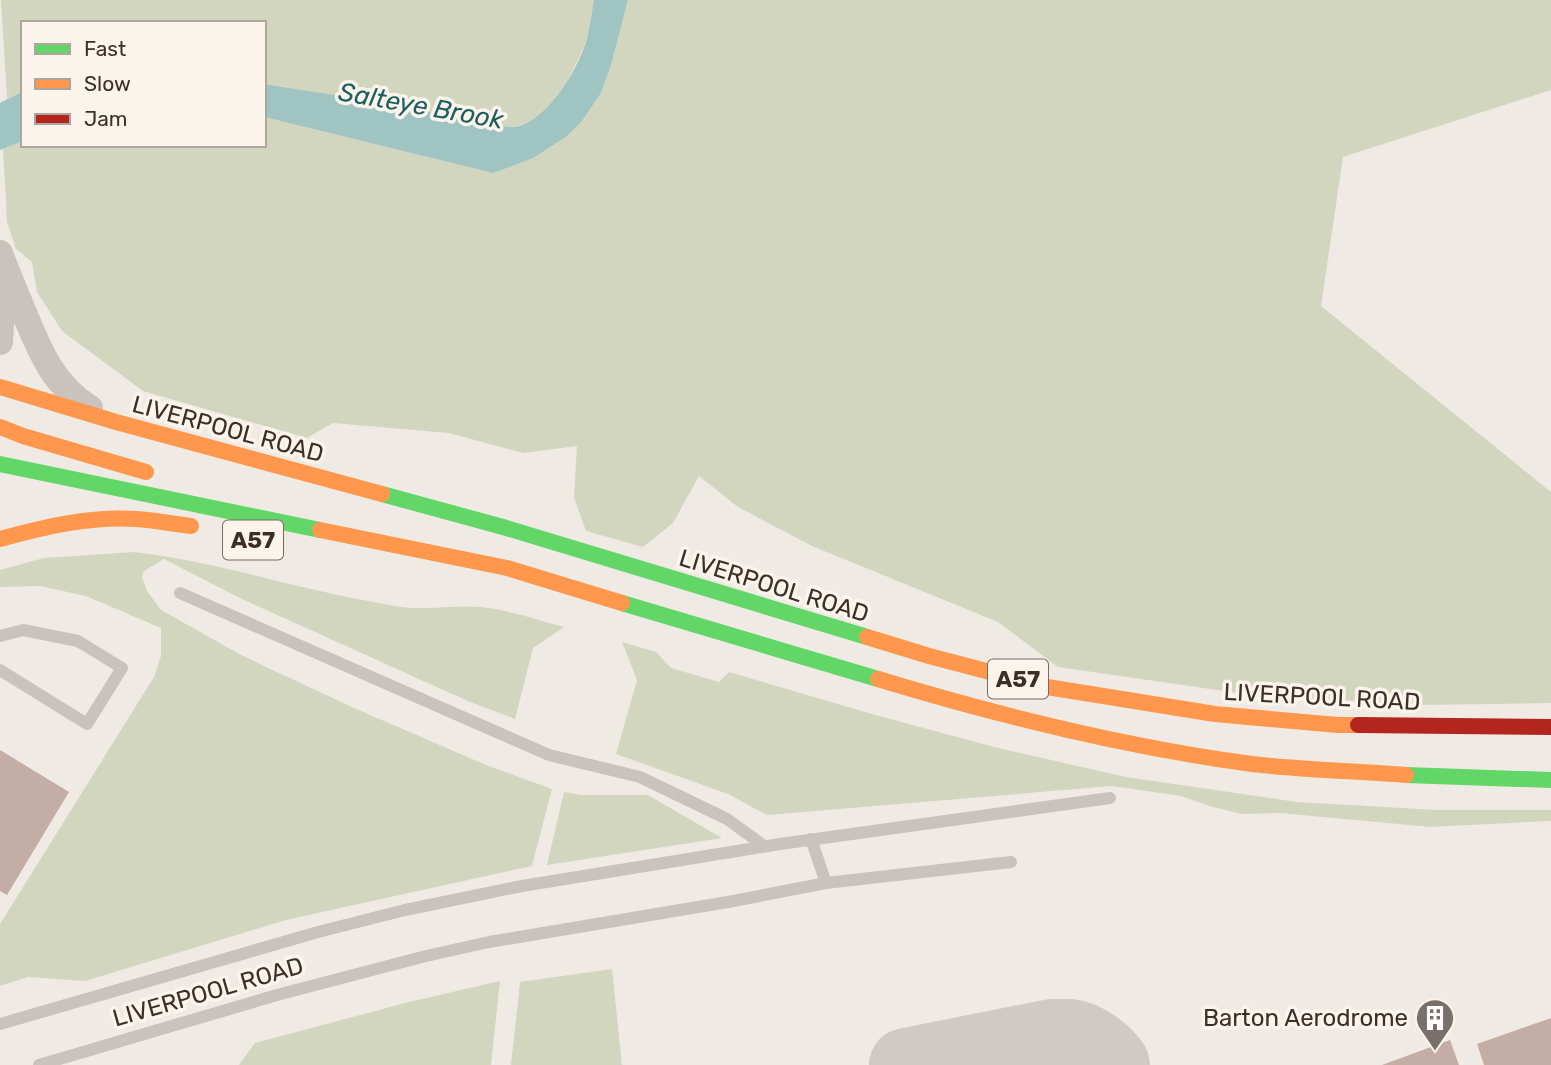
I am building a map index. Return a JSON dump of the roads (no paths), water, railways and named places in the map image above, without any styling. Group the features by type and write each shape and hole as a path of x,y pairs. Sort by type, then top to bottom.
{"highway":[{"name":"LIVERPOOL ROAD","path":"0,387 116,422 503,527 929,656 1047,687 1215,714 1338,725 1551,727"},
{"path":"0,427 165,478"},
{"name":"A57","path":"0,464 506,568 933,696 1063,729 1154,748 1254,764 1431,777 1551,780"},
{"name":"A57","path":"189,488 248,515"},
{"name":"A57","path":"0,539 47,526 90,520 135,519 209,530"},
{"name":"A57","path":"441,572 506,568"}],"street":[{"path":"0,342 2,259"},
{"path":"2,259 38,346 59,382 86,406 116,422"}],"lane":[{"path":"180,593 550,755 640,777 727,819 764,846"},
{"path":"0,636 23,631 78,641 122,668 87,724 0,670"},
{"name":"LIVERPOOL ROAD","path":"0,1024 318,932 405,910 522,886 764,846 1110,798"},
{"path":"811,839 826,883"},
{"name":"LIVERPOOL ROAD","path":"39,1065 277,995 489,942 826,883 1011,862"}],"water":[{"path":"594,0 628,0 601,93 582,121 567,136 533,158 493,173 266,117 266,84 509,127 518,126 541,113 562,90 578,62 587,38"},
{"path":"21,92 21,142 0,150 0,103"}],"place":[{"name":"Barton Aerodrome","path":"1435,1052"}],"water label":[{"name":"Salteye Brook","path":"421,106"}]}
